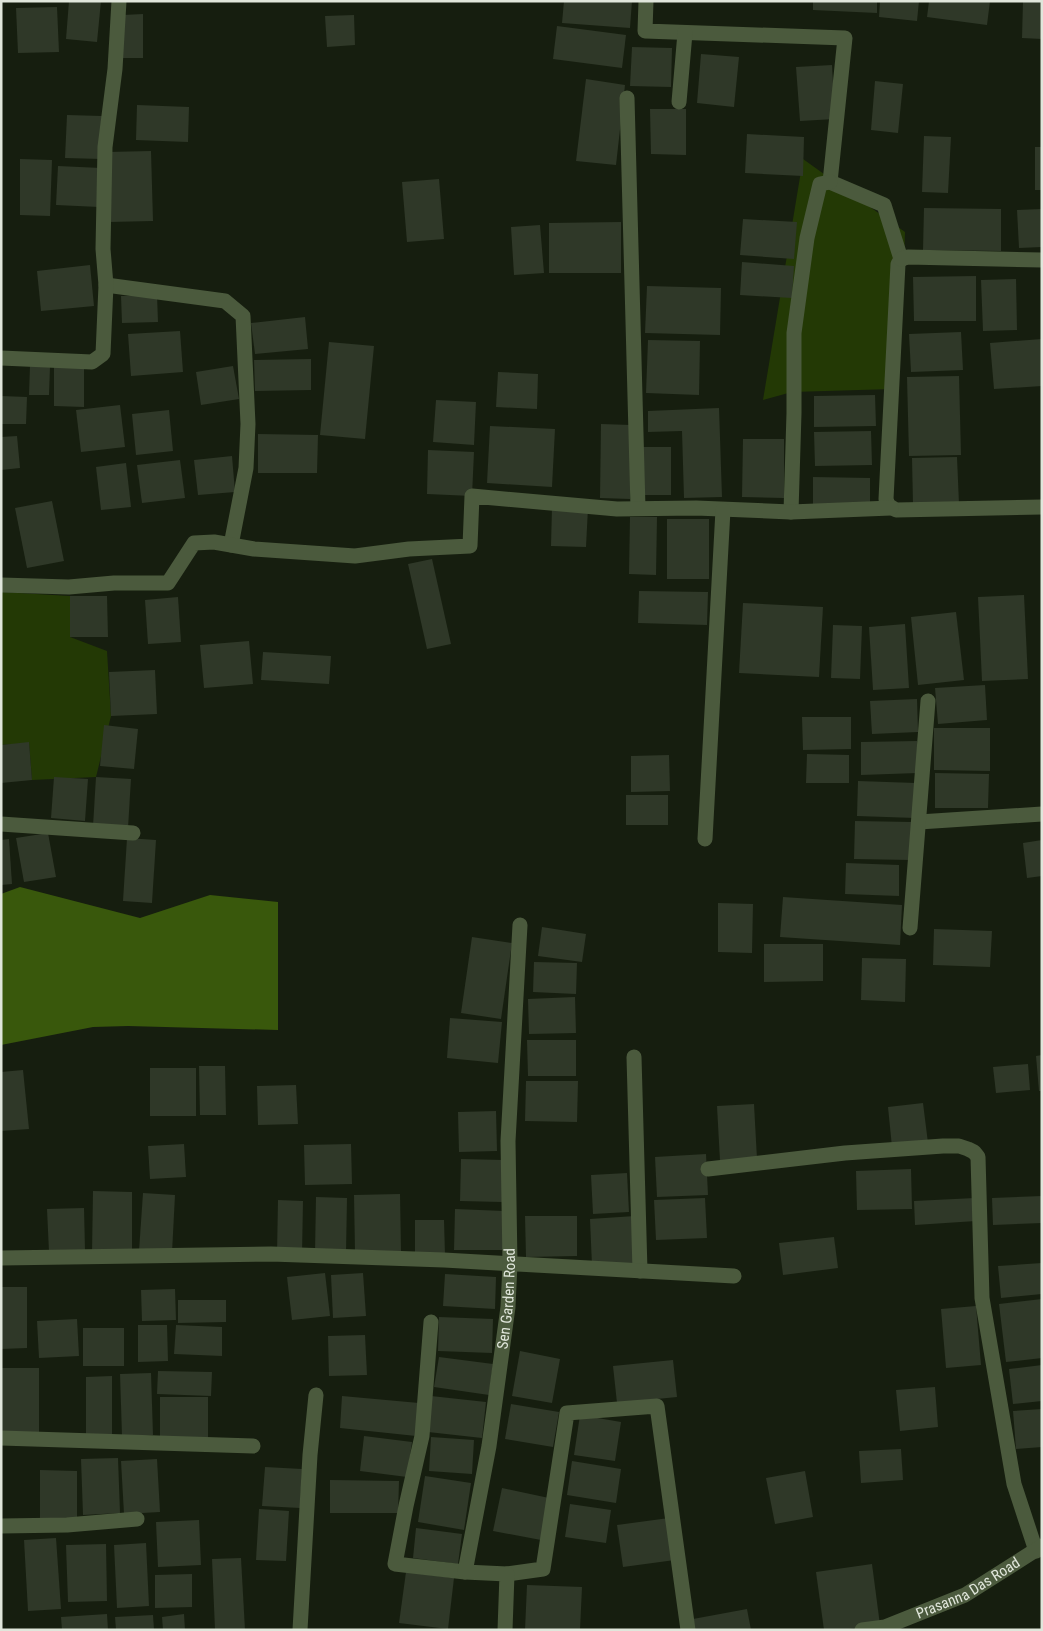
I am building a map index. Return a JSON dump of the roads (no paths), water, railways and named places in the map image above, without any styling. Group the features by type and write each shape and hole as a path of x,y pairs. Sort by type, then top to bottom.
{"street":[{"path":"1,358 92,362 103,354 106,285 103,249 105,147 115,70 119,1"},
{"path":"646,1 645,31 845,38 830,182"},
{"path":"679,102 685,32"},
{"path":"627,98 638,508"},
{"path":"790,512 794,413 794,333 807,238 820,184 830,182 884,204 901,259"},
{"path":"891,508 886,499 898,264 901,259 908,257 1042,260"},
{"path":"106,285 225,301 243,316 248,424 246,468 231,545"},
{"path":"1,585 69,587 168,583 194,543 214,542 254,549 355,556 409,549 470,546 472,496 617,509 696,508 790,512 891,508 896,510 1042,507"},
{"path":"705,839 723,510"},
{"path":"910,928 928,701"},
{"path":"919,822 1042,814"},
{"path":"1,824 133,833"},
{"name":"Sen Garden Road","path":"465,1572 489,1446 507,1320 510,1264 508,1141 520,925"},
{"path":"634,1057 640,1271"},
{"path":"708,1169 845,1153 943,1146 959,1146 974,1152 978,1158 980,1184 982,1298 1014,1484 1039,1548"},
{"path":"1,1258 271,1254 444,1260 734,1276"},
{"path":"431,1322 422,1436 395,1564 465,1572 506,1574 543,1569 567,1413 657,1406 688,1630"},
{"path":"300,1630 310,1454 316,1395"},
{"path":"1,1438 253,1446"},
{"path":"1,1526 67,1525 137,1519"},
{"name":"Prasanna Das Road","path":"862,1630 885,1627 965,1595 1039,1548"},
{"path":"505,1630 506,1574"}]}
